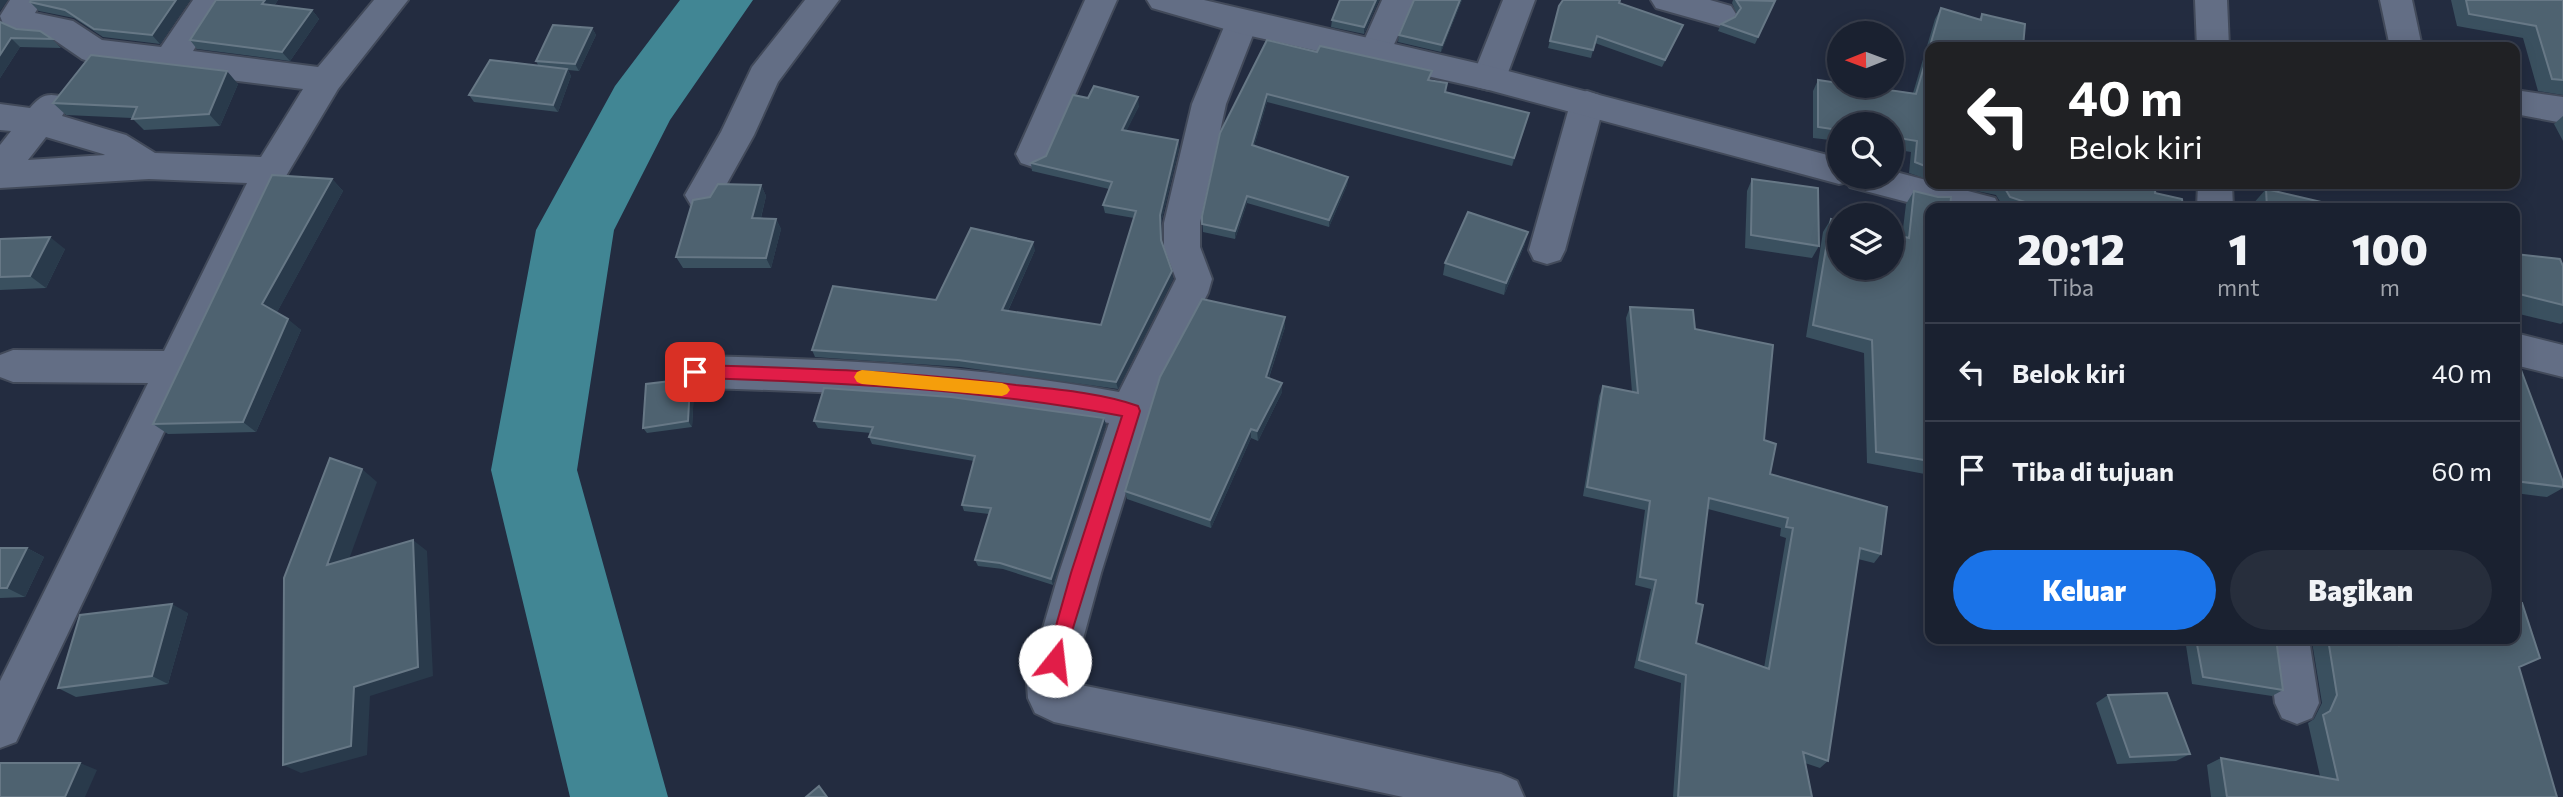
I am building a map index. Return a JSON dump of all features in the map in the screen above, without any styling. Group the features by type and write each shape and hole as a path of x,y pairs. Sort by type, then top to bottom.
{"street":[{"path":"27,0 15,18 22,24 50,25 72,33 81,68"},
{"path":"171,59 210,0"},
{"path":"0,727 271,172 326,80 392,0"},
{"path":"703,195 737,135 764,76 823,0"},
{"path":"1033,154 1101,0"},
{"path":"1163,0 1242,22 1489,78 1827,168"},
{"path":"1374,52 1398,0"},
{"path":"1489,78 1519,0"},
{"path":"1667,0 1720,14"},
{"path":"2211,0 2213,42"},
{"path":"2396,0 2405,42"},
{"path":"1242,22 1209,104 1182,223 1182,247 1194,279 1190,293 1160,344 1132,411 1069,609 1049,683 1050,698 1502,797"},
{"path":"0,173 81,68 171,59 326,80"},
{"path":"2520,103 2563,110"},
{"path":"1547,250 1587,104"},
{"path":"0,117 38,122 114,144 149,166"},
{"path":"0,173 149,166 271,172"},
{"path":"1904,188 1963,203"},
{"path":"2520,350 2563,361"},
{"path":"13,366 176,367"},
{"path":"695,372 834,375 946,383 1051,396 1132,411"},
{"path":"2289,644 2297,703"}],"building":[{"path":"176,0 152,35 94,29 65,10 30,2"},
{"path":"216,0 265,0 262,4 312,10 282,52 190,40"},
{"path":"1340,0 1376,0 1364,27 1332,20"},
{"path":"1414,0 1460,0 1442,45 1399,35"},
{"path":"1563,0 1620,0 1619,3 1683,25 1665,60 1597,36 1593,50 1550,41"},
{"path":"1736,0 1775,1 1758,37 1721,24 1735,17 1741,8"},
{"path":"2466,0 2563,0 2563,80 2552,79 2536,26 2469,14"},
{"path":"1941,8 1981,20 1982,14 2025,24 2023,42 1931,42"},
{"path":"0,22 16,29 40,31 52,39 11,38 0,55"},
{"path":"553,25 592,28 575,64 536,61"},
{"path":"1267,40 1317,52 1320,46 1432,71 1428,80 1447,83 1445,92 1529,113 1514,158 1267,94 1252,145 1348,177 1329,220 1247,196 1235,231 1202,224 1220,133"},
{"path":"91,55 227,71 209,114 132,119 137,107 53,103"},
{"path":"490,60 567,69 553,105 469,95"},
{"path":"1925,63 1925,166 1915,162 1917,141 1904,139 1904,112 1827,112 1827,128 1818,127 1818,80 1827,81 1827,98 1904,98 1904,92 1916,94"},
{"path":"1094,86 1138,97 1122,130 1178,140 1160,215 1161,240 1172,271 1116,382 958,360 812,350 833,286 936,300 971,228 1033,242 1002,310 1101,325 1136,211 1103,205 1112,182 1031,163 1046,156 1073,95 1088,98"},
{"path":"272,175 332,179 262,304 288,319 243,422 153,424"},
{"path":"1752,179 1818,188 1819,246 1751,235"},
{"path":"718,184 761,185 752,218 776,219 766,258 676,257 693,200 710,197"},
{"path":"2005,189 2155,189 2155,193 2182,199 2182,203 2028,203 2010,197"},
{"path":"2266,189 2326,203 2267,203"},
{"path":"1914,191 1951,197 1950,203 1925,203 1925,460 1876,452 1872,340 1813,325 1827,243 1827,280 1904,280 1904,237 1909,238"},
{"path":"1468,212 1528,232 1506,283 1445,263"},
{"path":"50,237 30,276 0,277 0,239"},
{"path":"2520,255 2560,259 2563,266 2563,305 2520,294"},
{"path":"1202,299 1285,317 1266,377 1282,383 1257,431 1251,429 1210,520 1125,491 1160,377"},
{"path":"1630,307 1693,310 1695,329 1773,345 1764,440 1776,444 1770,474 1887,507 1881,554 1860,548 1828,761 1803,752 1812,797 1678,797 1686,675 1639,660 1656,580 1640,577 1650,501 1587,487 1603,386 1638,393","holes":["1709,498 1788,518 1786,527 1793,528 1769,669 1696,643 1703,605 1696,603"]},
{"path":"2520,367 2563,482 2563,487 2520,482"},
{"path":"679,380 690,385 688,421 643,428 646,384"},
{"path":"824,388 951,397 1104,418 1051,579 1000,563 975,560 991,508 962,505 975,456 869,437 873,427 814,421"},
{"path":"330,458 362,469 327,565 413,540 418,667 354,687 351,746 283,765 284,578"},
{"path":"0,548 27,548 7,588 0,588"},
{"path":"2522,603 2540,658 2519,667 2557,797 2227,797 2221,758 2338,780 2323,715 2330,711 2337,695 2329,644 2520,644"},
{"path":"172,604 152,676 58,688 80,615"},
{"path":"2197,644 2277,644 2283,690 2203,677"},
{"path":"2167,693 2190,754 2130,757 2108,695"},
{"path":"0,763 80,763 65,797 0,797"},
{"path":"819,786 827,797 806,797"}],"waterway":[{"path":"619,797 534,470 575,230 641,105 718,0"}],"slow traffic":[{"path":"862,377 1002,390"}],"route":[{"path":"695,372 834,375 946,383 1051,396 1132,411 1055,661"}]}
